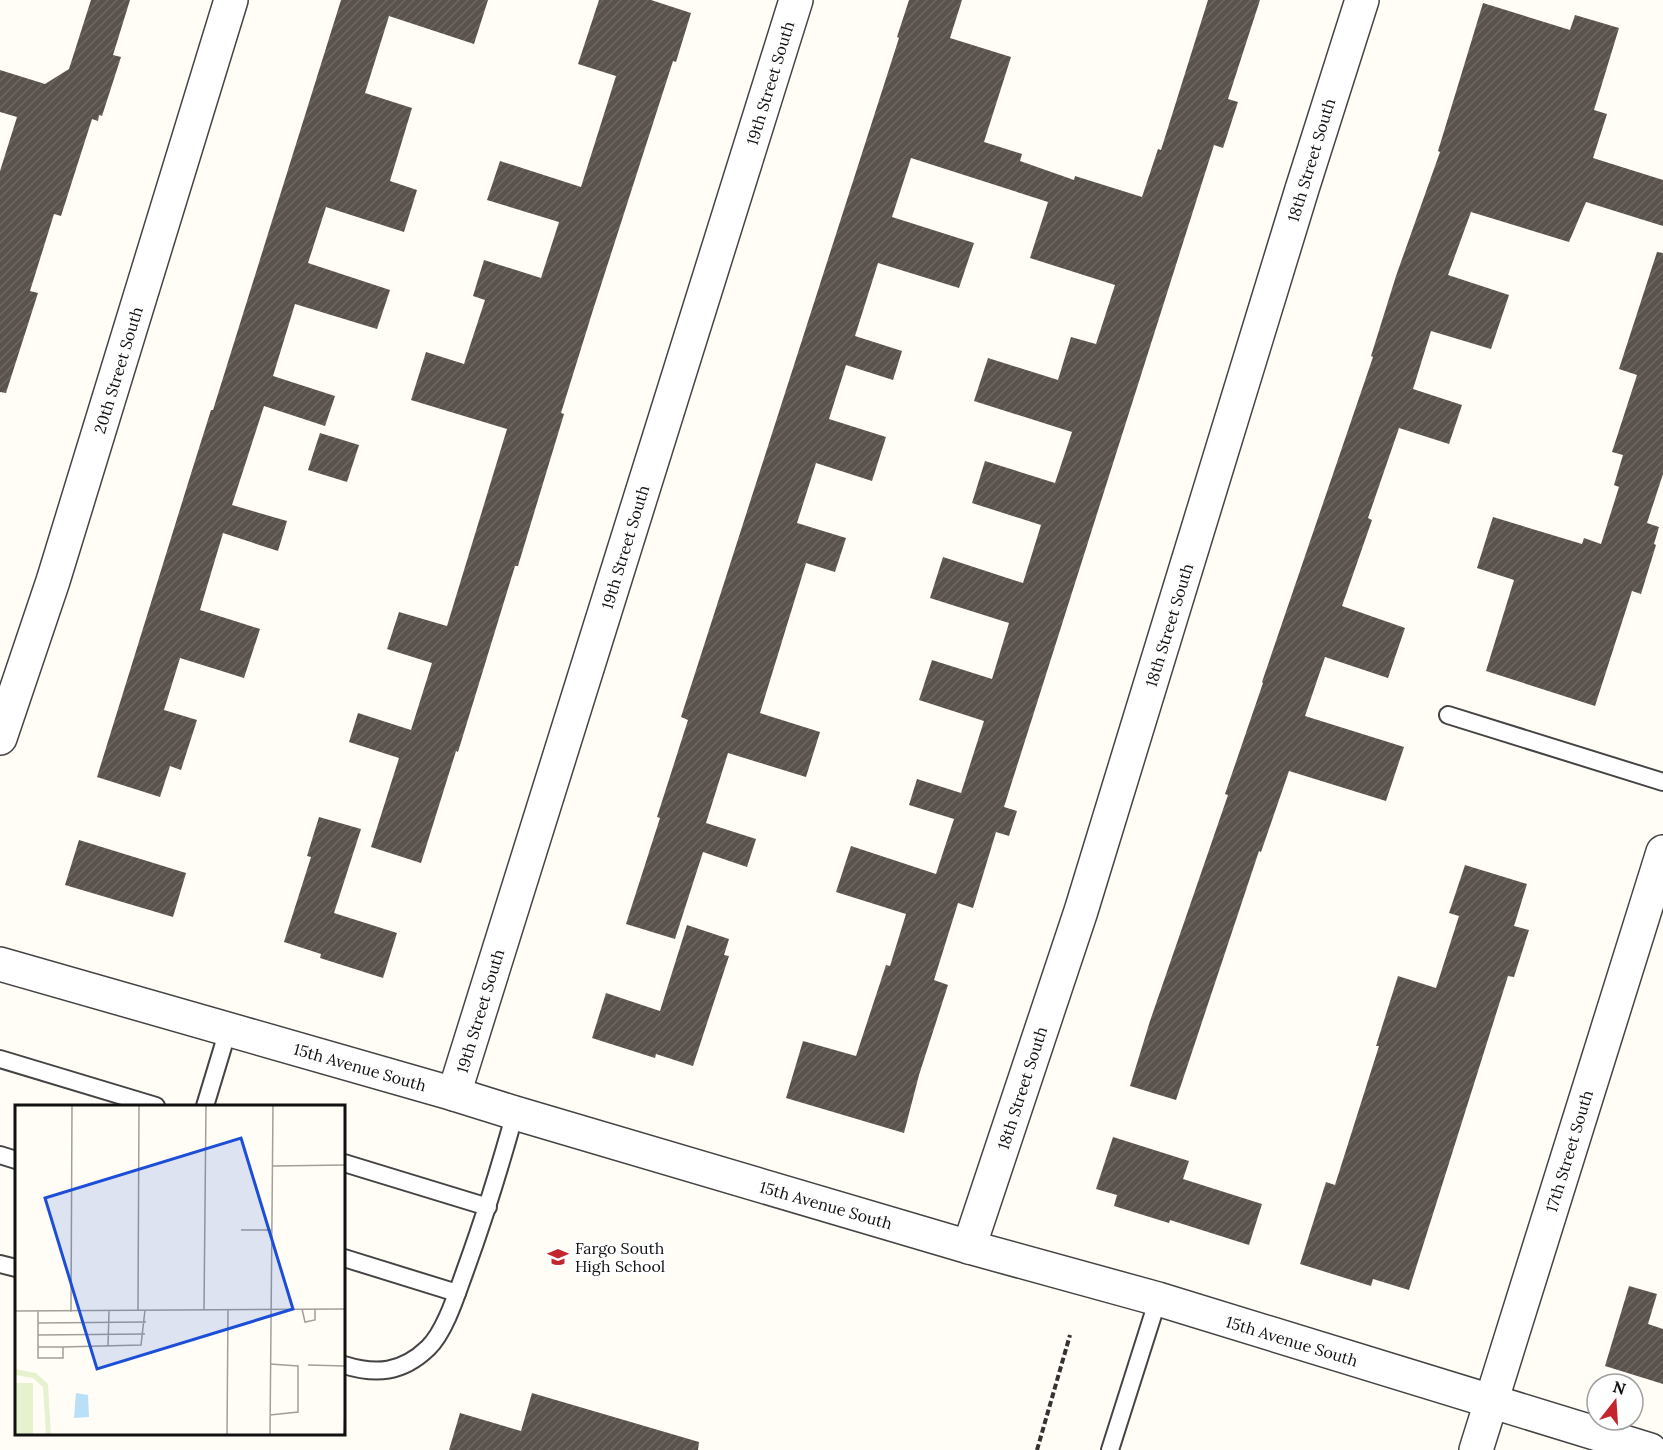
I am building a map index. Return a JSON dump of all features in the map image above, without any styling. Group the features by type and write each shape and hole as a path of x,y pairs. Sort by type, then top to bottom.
{"street":[{"name":"20th Street South","path":"0,738 53,581 231,0"},
{"name":"19th Street South","path":"454,1094 796,0"},
{"name":"18th Street South","path":"969,1247 1085,900 1362,0"},
{"name":"17th Street South","path":"1476,1450 1663,852"},
{"name":"15th Avenue South","path":"0,963 454,1094 969,1247 1158,1299 1650,1450"}],"lane":[{"path":"1448,715 1663,782"},
{"path":"206,1105 228,1030"},
{"path":"0,1059 150,1105"},
{"path":"345,1365 364,1372 399,1368 429,1348 450,1314 488,1207 515,1113"},
{"path":"0,1155 15,1160"},
{"path":"345,1163 488,1207"},
{"path":"345,1258 457,1293"},
{"path":"0,1264 15,1269"},
{"path":"1110,1450 1158,1299"}],"path":[{"path":"1037,1450 1070,1335"}],"building":[{"path":"91,0 130,0 113,55 121,57 102,116 99,115 98,121 92,119 61,216 54,214 30,291 38,293 6,393 0,392 0,171 17,117 0,112 0,70 45,84 69,69"},
{"path":"341,0 488,0 474,44 389,16 365,93 412,108 390,181 417,190 404,232 326,207 308,263 390,290 377,329 295,304 273,376 335,396 325,426 264,406 232,505 287,521 278,551 223,533 200,610 260,629 244,678 180,658 164,710 197,720 181,770 170,766 160,797 97,777"},
{"path":"599,0 651,0 691,13 676,62 673,61 593,310 518,566 515,566 421,863 371,847 399,758 349,742 358,713 411,730 432,663 387,649 399,612 447,626 507,429 411,400 426,352 464,364 485,300 473,296 484,260 541,278 559,222 487,200 500,161 581,187 616,76 578,64"},
{"path":"909,0 962,0 950,38 1011,57 984,142 1022,154 1020,161 1074,180 1075,176 1142,197 1158,149 1161,150 1208,0 1260,0 1228,99 1238,102 1223,148 1214,145 1004,807 1017,811 1009,836 996,832 973,908 958,903 934,980 948,985 919,1075 904,1133 786,1098 803,1041 856,1056 886,965 890,966 906,914 836,892 851,846 936,874 954,819 909,805 917,779 961,793 984,721 919,700 932,660 992,679 1009,623 930,598 943,557 1023,583 1041,525 972,503 985,461 1055,483 1072,432 974,401 988,358 1058,380 1071,337 1096,344 1115,285 1030,258 1048,202 911,158 892,217 974,243 959,288 878,263 855,336 902,351 893,380 846,365 829,419 886,437 872,481 816,463 797,523 846,538 835,572 806,563 760,713 820,732 806,777 728,753 706,823 756,839 747,867 703,852 675,939 626,924 688,720 681,717 899,38 897,37"},
{"path":"1483,3 1570,30 1575,15 1619,28 1594,110 1607,114 1593,158 1663,180 1663,226 1586,202 1569,242 1471,212 1448,275 1509,295 1491,349 1431,331 1413,389 1462,405 1449,444 1399,428 1368,518 1372,520 1342,606 1405,628 1388,678 1325,657 1305,716 1404,747 1386,801 1289,771 1261,852 1259,851 1176,1100 1130,1086 1228,795 1225,794 1262,682 1373,357 1371,356 1396,276 1440,152 1438,151"},
{"path":"1657,252 1663,253 1663,474 1647,523 1659,527 1641,594 1632,591 1595,706 1486,671 1514,580 1477,568 1493,517 1582,544 1584,538 1601,544 1619,487 1614,485 1623,455 1612,452 1637,375 1619,369"},
{"path":"320,433 359,445 347,482 308,470"},
{"path":"319,817 361,829 334,913 397,933 383,978 320,958 321,954 284,942 311,857 307,856"},
{"path":"79,840 186,873 173,917 65,885"},
{"path":"1465,865 1527,884 1514,926 1529,930 1514,977 1508,976 1409,1290 1373,1279 1371,1286 1300,1264 1326,1182 1335,1185 1379,1046 1376,1046 1398,976 1436,988 1459,916 1449,913"},
{"path":"687,925 729,939 724,955 729,956 693,1066 656,1054 655,1058 592,1038 606,993 660,1011"},
{"path":"1113,1137 1189,1161 1183,1179 1262,1204 1249,1245 1170,1220 1169,1223 1114,1206 1117,1195 1096,1189"},
{"path":"1629,1286 1657,1294 1648,1324 1663,1329 1663,1384 1645,1378 1645,1372 1624,1372 1605,1366"},
{"path":"532,1393 699,1442 698,1450 449,1450 460,1413 521,1431"}],"place":[{"name":"Fargo South High School","path":"558,1257"}]}
